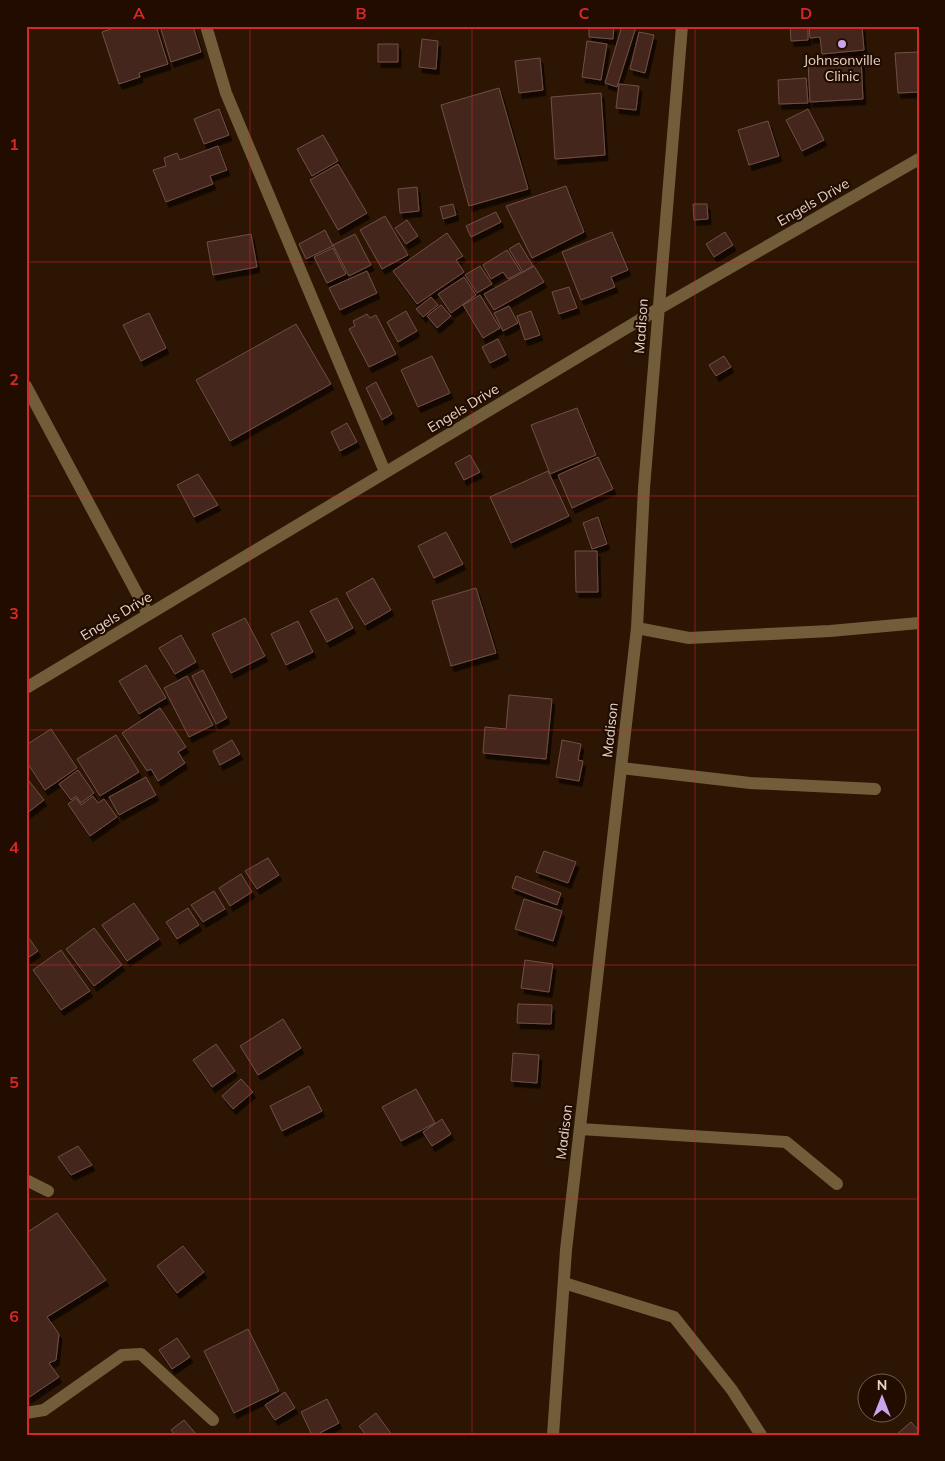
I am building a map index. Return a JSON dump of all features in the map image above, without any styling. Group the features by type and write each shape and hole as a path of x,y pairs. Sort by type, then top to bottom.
{"street":[{"path":"206,26 226,93 386,472"},
{"name":"Madison","path":"554,1435 566,1250 637,628 644,488 682,26"},
{"name":"Engels Drive","path":"26,688 658,309 919,159"},
{"path":"26,386 148,614"},
{"path":"637,628 689,638 830,631 919,623"},
{"path":"621,768 750,783 875,788"},
{"path":"580,1129 786,1142 837,1184"},
{"path":"26,1180 48,1191"},
{"path":"564,1283 674,1317 732,1390 761,1435"},
{"path":"26,1414 44,1410 122,1355 142,1354 213,1420"}],"building":[{"path":"120,26 156,26 168,64 139,73 140,77 119,84 102,32"},
{"path":"160,26 193,26 201,52 171,62"},
{"path":"589,26 614,26 613,39 589,37"},
{"path":"622,26 636,27 617,87 605,83"},
{"path":"790,26 808,26 808,40 791,41"},
{"name":"Johnsonville Clinic","path":"809,26 862,26 864,50 822,54 820,37 810,38"},
{"path":"639,32 654,35 645,73 630,69"},
{"path":"422,39 438,41 436,69 419,67"},
{"path":"587,41 607,44 601,80 582,77"},
{"path":"378,44 398,44 398,62 378,62"},
{"path":"919,52 919,92 898,93 895,53"},
{"path":"540,58 543,90 519,93 515,61"},
{"path":"861,58 863,99 810,102 808,62"},
{"path":"806,78 808,103 779,104 778,80"},
{"path":"619,84 639,86 636,110 616,108"},
{"path":"499,88 528,189 469,206 441,105"},
{"path":"601,93 605,155 555,159 551,97"},
{"path":"219,109 229,135 204,144 194,119"},
{"path":"808,109 824,140 802,151 786,120"},
{"path":"768,121 779,156 749,165 738,130"},
{"path":"323,135 338,161 312,176 297,149"},
{"path":"218,146 227,170 210,176 213,184 166,202 153,170 166,166 164,158 177,153 180,160"},
{"path":"338,164 367,213 338,230 310,180"},
{"path":"566,186 584,232 532,258 506,206"},
{"path":"417,187 419,211 400,213 398,189"},
{"path":"453,204 456,215 443,219 440,207"},
{"path":"693,204 707,204 708,219 694,220"},
{"path":"496,212 501,222 471,237 466,226"},
{"path":"385,216 408,255 382,269 360,230"},
{"path":"407,220 418,236 406,244 395,228"},
{"path":"325,230 333,246 306,259 299,244"},
{"path":"612,232 628,270 611,277 615,287 581,300 562,252"},
{"path":"725,232 733,245 714,257 706,244"},
{"path":"447,233 463,256 456,260 464,272 417,304 393,271"},
{"path":"251,234 257,267 213,275 207,242"},
{"path":"355,234 371,265 349,276 333,245"},
{"path":"519,243 533,266 523,272 509,249"},
{"path":"333,248 346,274 327,283 314,257"},
{"path":"507,250 521,272 508,279 503,272 491,279 483,265"},
{"path":"480,266 492,284 477,293 465,275"},
{"path":"534,266 544,282 494,310 484,294"},
{"path":"367,271 377,293 340,310 329,288"},
{"path":"464,277 476,295 451,313 438,294"},
{"path":"569,287 577,308 559,314 552,292"},
{"path":"480,295 500,328 483,338 463,305"},
{"path":"431,297 438,305 423,317 416,309"},
{"path":"441,305 451,316 437,328 427,316"},
{"path":"509,306 518,323 503,331 494,313"},
{"path":"406,311 417,331 398,342 387,322"},
{"path":"531,311 540,335 525,340 517,316"},
{"path":"149,313 166,348 141,361 123,325"},
{"path":"367,314 370,318 376,315 396,354 369,367 349,329 355,326 353,321"},
{"path":"296,324 331,384 230,441 196,380"},
{"path":"498,339 506,355 490,363 482,347"},
{"path":"432,356 450,393 418,407 401,370"},
{"path":"724,356 731,367 716,376 709,365"},
{"path":"376,382 392,414 382,420 366,388"},
{"path":"577,408 596,455 550,474 531,425"},
{"path":"347,423 357,442 340,451 331,432"},
{"path":"470,455 480,472 464,480 455,463"},
{"path":"598,457 613,489 572,508 558,475"},
{"path":"548,471 569,516 511,543 490,497"},
{"path":"198,474 218,505 194,517 177,485"},
{"path":"598,517 607,544 592,549 583,523"},
{"path":"446,532 463,564 434,578 418,546"},
{"path":"575,551 597,551 598,592 576,592"},
{"path":"373,578 391,610 365,625 346,593"},
{"path":"476,588 496,653 451,666 432,601"},
{"path":"337,598 353,628 327,642 310,611"},
{"path":"245,618 265,656 231,673 212,634"},
{"path":"298,621 313,652 286,665 271,634"},
{"path":"181,635 196,662 175,674 159,648"},
{"path":"146,665 166,698 139,714 119,681"},
{"path":"203,670 227,718 216,724 192,676"},
{"path":"187,676 213,725 189,737 164,688"},
{"path":"509,695 552,699 546,759 483,753 485,727 506,729"},
{"path":"160,708 186,747 178,752 185,763 158,781 151,769 147,771 122,733"},
{"path":"51,729 77,768 45,790 26,761 26,745"},
{"path":"116,735 139,772 100,796 77,759"},
{"path":"232,740 240,754 220,765 213,751"},
{"path":"562,740 581,744 578,760 583,761 579,781 556,777"},
{"path":"78,770 94,793 81,803 76,796 71,800 59,784"},
{"path":"26,777 44,800 26,814"},
{"path":"146,777 156,795 119,815 109,797"},
{"path":"93,796 98,803 104,799 117,817 90,836 68,804 76,798 81,805"},
{"path":"544,851 576,862 568,883 536,872"},
{"path":"268,858 279,875 257,889 245,871"},
{"path":"241,874 252,892 230,906 219,888"},
{"path":"516,876 561,893 557,905 512,888"},
{"path":"214,891 225,909 203,922 191,905"},
{"path":"524,899 562,911 553,941 515,929"},
{"path":"134,903 159,939 127,961 102,925"},
{"path":"188,908 199,925 177,939 166,922"},
{"path":"94,928 122,965 94,986 66,949"},
{"path":"26,934 38,951 26,959"},
{"path":"61,950 90,991 61,1010 33,970"},
{"path":"525,960 553,964 549,992 521,988"},
{"path":"518,1004 552,1005 551,1024 517,1023"},
{"path":"283,1019 301,1048 258,1075 240,1046"},
{"path":"216,1044 235,1071 212,1087 193,1060"},
{"path":"513,1053 539,1055 537,1083 511,1081"},
{"path":"241,1079 253,1092 233,1109 222,1096"},
{"path":"309,1086 322,1111 282,1131 270,1106"},
{"path":"416,1089 435,1123 401,1141 382,1107"},
{"path":"442,1119 451,1134 432,1146 423,1132"},
{"path":"78,1146 92,1165 71,1175 58,1157"},
{"path":"57,1213 106,1280 47,1317 59,1334 56,1360 49,1363 59,1377 28,1398 26,1396 26,1233"},
{"path":"183,1246 204,1272 177,1293 157,1266"},
{"path":"248,1329 279,1391 234,1413 204,1351"},
{"path":"177,1338 190,1357 172,1369 159,1350"},
{"path":"285,1392 295,1408 275,1420 265,1405"},
{"path":"327,1399 339,1423 316,1435 312,1435 301,1412"},
{"path":"376,1413 392,1435 366,1435 359,1426"},
{"path":"184,1420 195,1435 175,1435 171,1430"},
{"path":"911,1422 919,1431 919,1435 896,1435"}],"place":[{"name":"Johnsonville Clinic","path":"842,44"}]}
